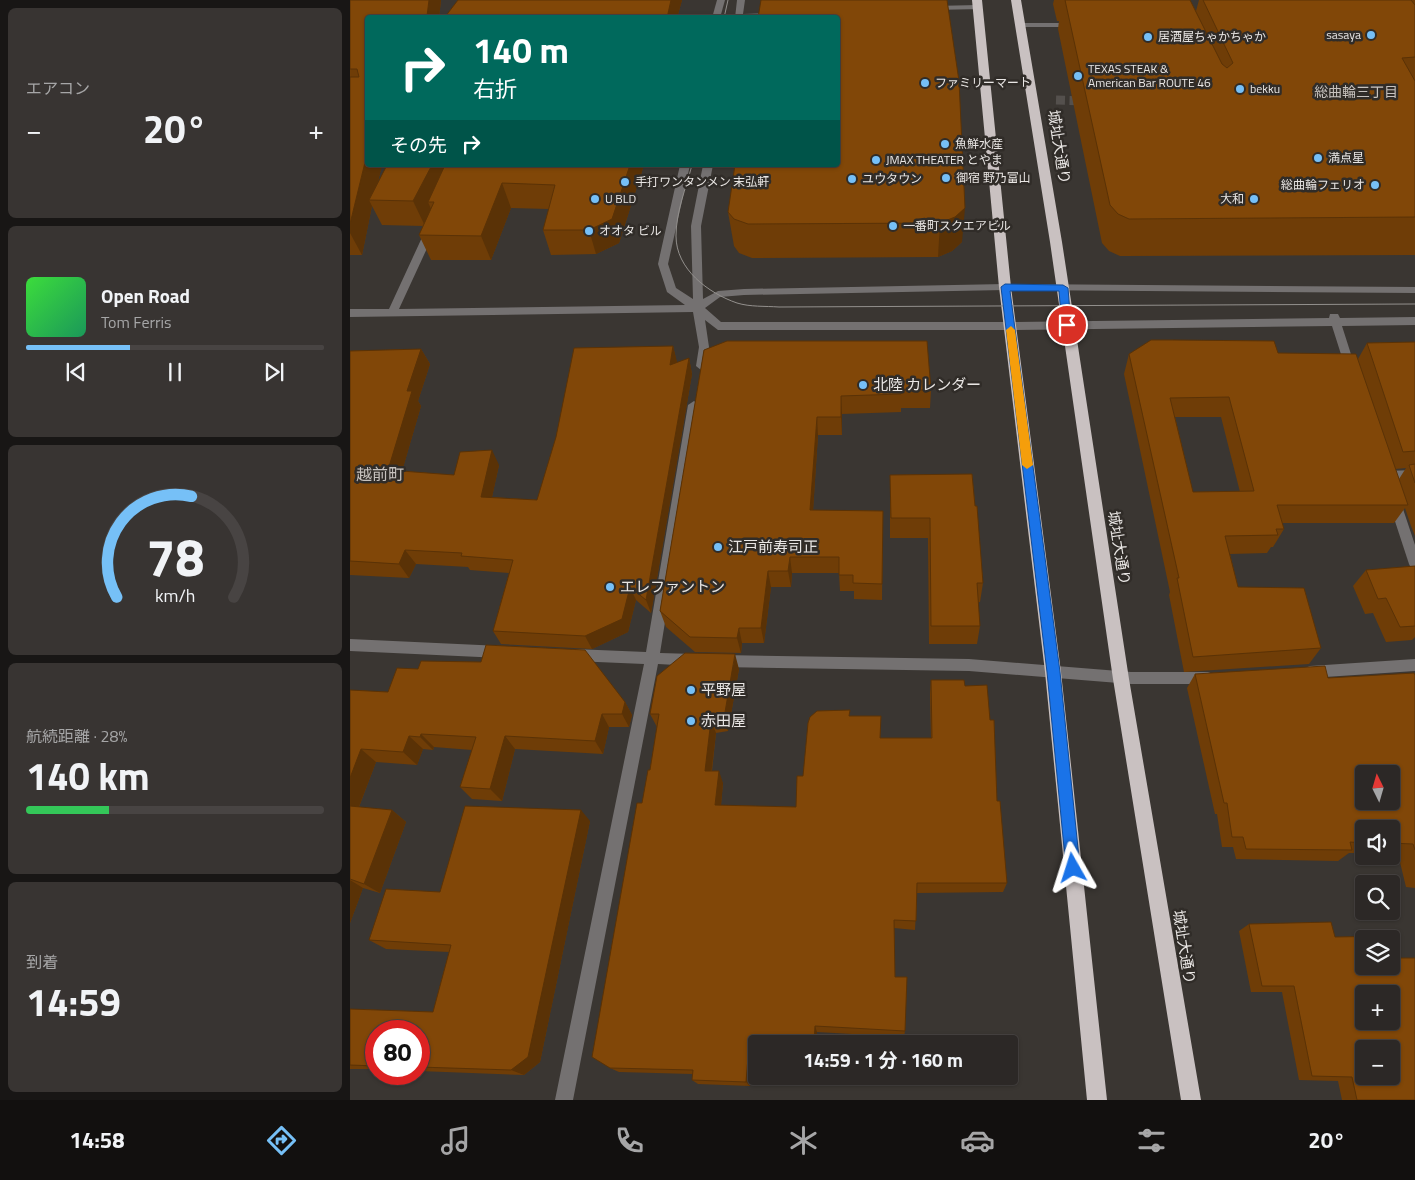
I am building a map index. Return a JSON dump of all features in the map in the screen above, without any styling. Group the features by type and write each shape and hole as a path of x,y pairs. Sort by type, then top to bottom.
{"highway":[{"name":"城址大通り","path":"1016,0 1063,288 1121,679 1191,1100"},
{"path":"978,3 1005,287 1053,672 1097,1100"}],"street":[{"path":"717,15 721,0"},
{"path":"739,15 741,0"},
{"path":"928,8 978,3"},
{"path":"772,15 789,14"},
{"path":"1020,25 1083,25"},
{"path":"685,167 664,264 671,290 698,308 718,326 1010,326 1335,320 1415,321"},
{"path":"699,376 704,347 698,308 696,226 708,167"},
{"path":"392,313 435,220"},
{"path":"350,313 698,308 718,294 744,292 1005,287 1415,290"},
{"path":"1335,320 1356,384"},
{"path":"564,1100 652,659 696,396"},
{"path":"1415,475 1385,471 1415,564"},
{"path":"350,645 516,653"},
{"path":"565,655 652,659 1004,667 1121,679 1173,681 1221,678"},
{"path":"1299,673 1415,665"}],"building":[{"path":"350,0 429,0 427,15 365,15 365,162 350,224 350,77 359,77 357,69 350,69"},
{"path":"458,0 671,0 668,15 447,15"},
{"path":"761,0 947,0 959,81 965,208 955,217 940,223 748,224 734,219 728,212 735,167 840,167 840,15 758,15"},
{"path":"1065,0 1190,0 1222,64 1227,68 1233,63 1203,0 1411,0 1415,5 1415,57 1402,58 1415,81 1415,217 1129,219 1118,214 1110,205"},
{"path":"386,167 431,167 413,201 369,200"},
{"path":"444,167 629,167 612,219 589,230 543,230 555,185 502,183 481,236 419,235 434,202 428,202"},
{"path":"1151,340 1173,340 1274,341 1278,353 1356,354 1408,505 1277,505 1284,529 1276,529 1278,535 1225,536 1238,587 1304,588 1321,648 1193,657 1177,578 1179,578 1129,354","holes":["1229,397 1254,491 1193,492 1170,398"]},
{"path":"727,341 927,341 931,390 901,390 901,394 841,396 841,417 817,417 810,510 883,511 882,584 853,583 853,575 839,575 839,557 790,557 788,571 768,571 761,628 739,628 737,638 690,637 660,611 704,350"},
{"path":"1415,342 1415,451 1403,452 1367,343"},
{"path":"673,346 670,365 689,358 646,600 630,587 622,619 585,636 493,631 513,560 461,556 462,553 405,550 399,564 350,561 350,351 421,349 407,391 412,391 388,470 454,475 460,452 492,450 481,497 537,500 556,437 574,348"},
{"path":"1415,464 1415,483 1409,465"},
{"path":"972,474 975,506 977,506 983,583 977,583 980,626 931,626 930,518 891,518 890,475"},
{"path":"1415,566 1415,626 1400,627 1386,598 1378,599 1366,570"},
{"path":"486,645 585,650 625,702 622,714 602,714 595,741 505,736 490,789 460,787 476,737 421,734 420,737 409,736 403,752 361,749 350,778 350,690 388,692 397,668 418,669 421,661 481,662"},
{"path":"685,653 735,654 724,718 711,720 705,771 719,771 715,805 796,807 797,776 803,776 808,723 810,717 817,711 850,710 849,716 881,716 880,738 932,738 931,680 964,680 965,686 987,685 990,720 994,720 997,801 1000,801 1007,883 917,883 916,921 894,920 895,977 907,977 905,1031 815,1026 814,1035 748,1035 746,1082 692,1080 693,1070 610,1068 592,1057 637,803 642,803 648,770 650,770 659,714 650,714 657,676"},
{"path":"1325,666 1328,678 1414,673 1415,850 1413,844 1400,843 1400,820 1355,820 1355,842 1350,842 1352,850 1246,849 1243,837 1232,837 1227,803 1224,803 1195,674"},
{"path":"350,806 392,810 364,884 350,879"},
{"path":"465,806 581,810 528,1057 511,1070 430,1067 430,1020 365,1020 365,1066 350,1065 350,1009 433,1012 451,945 369,940 386,889 440,892"},
{"path":"1331,922 1335,937 1355,937 1355,975 1400,975 1400,958 1415,958 1415,1100 1357,1100 1352,1077 1312,1076 1294,986 1262,986 1249,924"}],"tunnel":[{"path":"1056,100 1089,101"}],"tram line":[{"path":"725,15 728,0"},
{"path":"691,167 676,227 677,248 681,259 696,278 715,293 737,303 752,306 1415,304"}],"slow traffic":[{"path":"1011,330 1027,465"}],"place":[{"name":"sasaya","path":"1371,35"},
{"name":"居酒屋ちゃかちゃか","path":"1148,37"},
{"name":"TEXAS STEAK & American Bar ROUTE 46","path":"1078,76"},
{"name":"ファミリーマート","path":"925,83"},
{"name":"bekku","path":"1240,89"},
{"name":"魚鮮水産","path":"945,144"},
{"name":"満点星","path":"1318,158"},
{"name":"JMAX THEATER とやま","path":"876,160"},
{"name":"御宿 野乃富山","path":"946,178"},
{"name":"ユウタウン","path":"852,179"},
{"name":"手打ワンタンメン 末弘軒","path":"625,182"},
{"name":"総曲輪フェリオ","path":"1375,185"},
{"name":"U BLD","path":"595,199"},
{"name":"大和","path":"1254,199"},
{"name":"一番町スクエアビル","path":"893,226"},
{"name":"オオタ ビル","path":"589,231"},
{"name":"北陸 カレンダー","path":"863,385"},
{"name":"江戸前寿司正","path":"718,547"},
{"name":"エレファントン","path":"610,587"},
{"name":"平野屋","path":"691,690"},
{"name":"赤田屋","path":"691,721"}],"district":[{"name":"総曲輪三丁目","path":"1356,92"},
{"name":"越前町","path":"380,474"}],"route":[{"path":"1067,325 1063,288 1005,287 1053,672 1073,868"}]}
